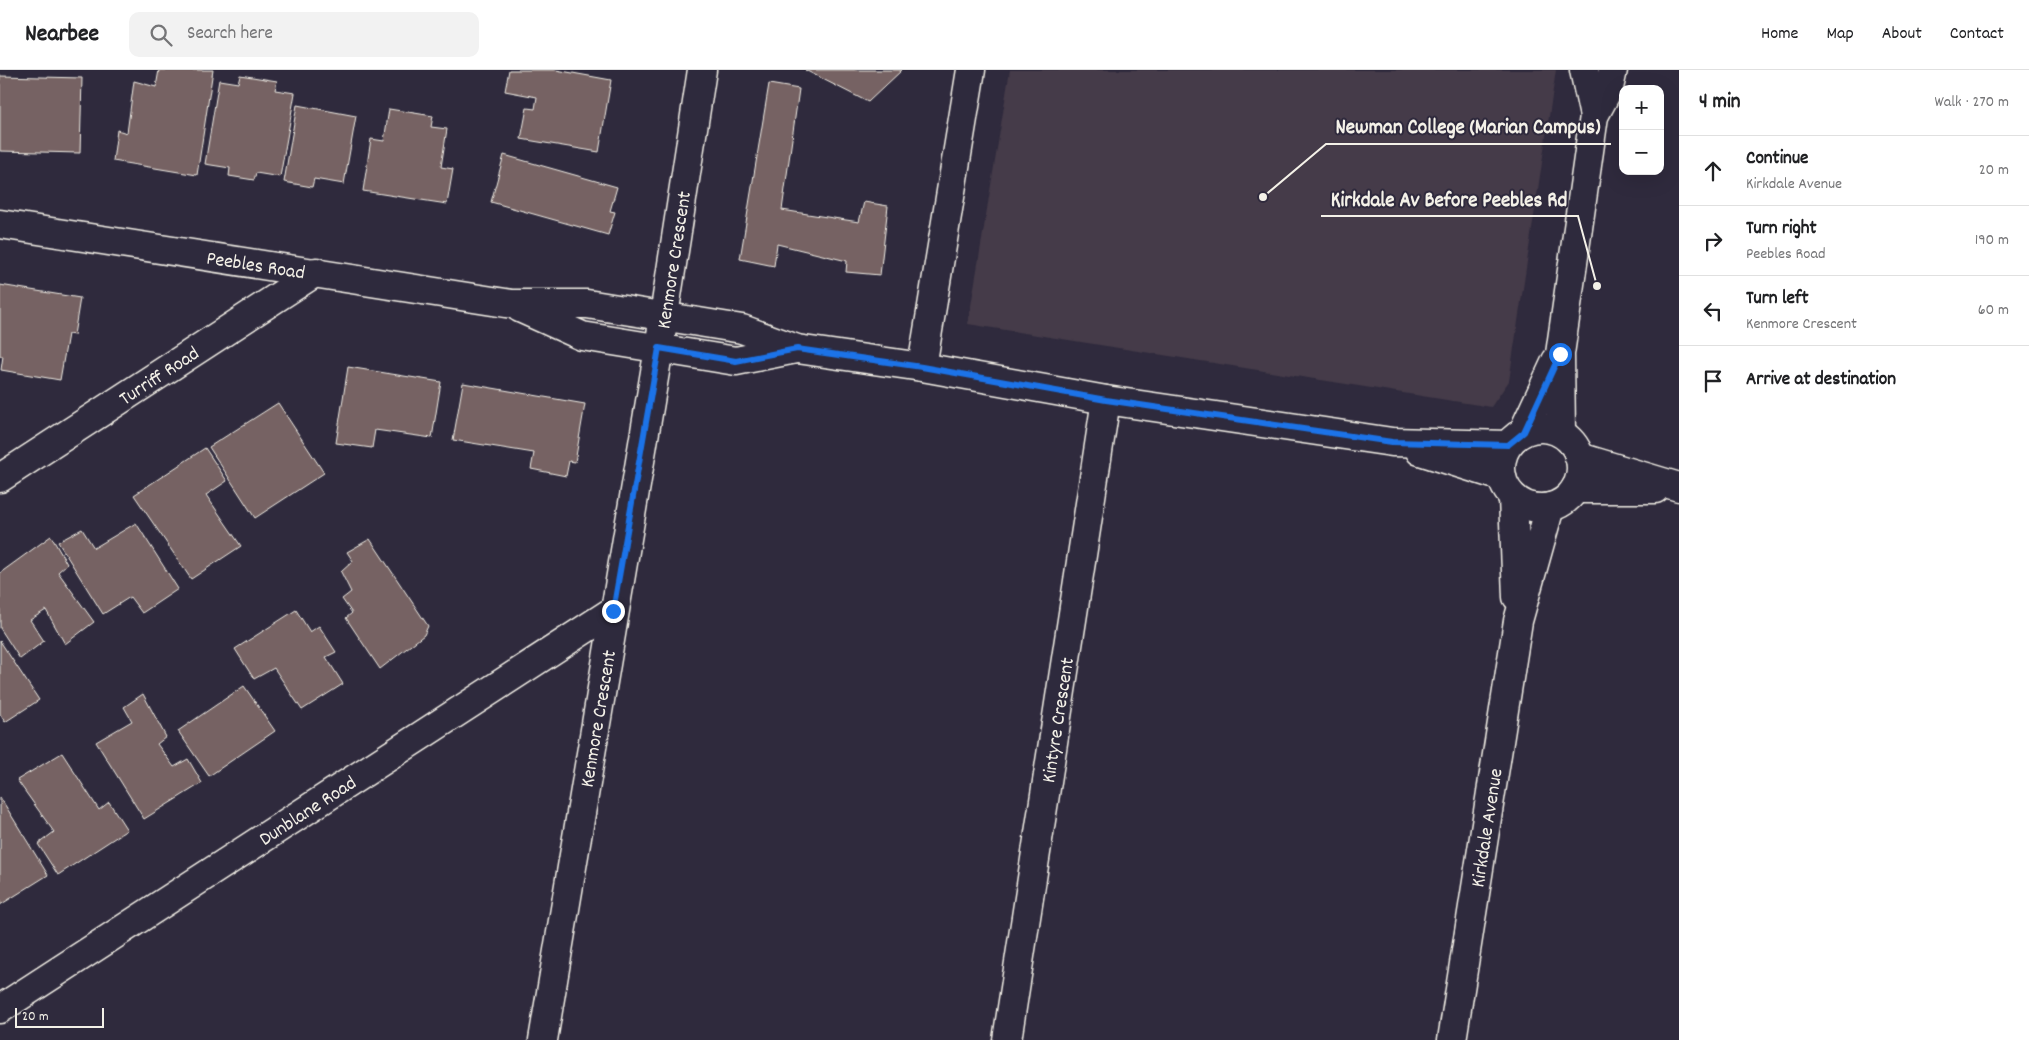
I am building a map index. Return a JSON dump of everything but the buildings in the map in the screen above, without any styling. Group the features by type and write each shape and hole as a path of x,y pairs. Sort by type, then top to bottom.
{"street":[{"name":"Kenmore Crescent","path":"543,1040 613,611 659,348 702,70"},
{"path":"922,367 971,70"},
{"path":"1584,70 1594,116"},
{"path":"1561,434 1560,354 1594,116 1608,88 1613,70"},
{"name":"Peebles Road","path":"0,224 512,304 587,304 742,329 797,349 922,367 1106,400 1392,442 1516,439"},
{"name":"Turriff Road","path":"0,478 316,272"},
{"name":"Peebles Road","path":"512,304 582,336 736,361 797,349"},
{"path":"1516,439 1536,429 1548,429 1561,434 1572,444 1579,457 1581,468 1575,488 1560,504 1550,508 1536,508 1524,505 1507,487 1501,466 1503,455 1516,439 1560,354"},
{"name":"Kintyre Crescent","path":"1006,1040 1106,400"},
{"name":"Peebles Road","path":"1392,442 1507,487"},
{"path":"1579,457 1679,488"},
{"name":"Kirkdale Avenue","path":"1507,487 1518,621"},
{"path":"1575,488 1679,488"},
{"name":"Kirkdale Avenue","path":"1451,1038 1518,621 1550,508"},
{"name":"Dunblane Road","path":"0,1009 613,611"}],"shaded area":[{"path":"1010,70 1556,70 1509,381 1491,407 968,324"}],"place":[{"name":"Newman College (Marian Campus)","path":"1263,197"},
{"name":"Kirkdale Av Before Peebles Rd","path":"1597,286"}],"route":[{"path":"613,611 659,348 736,361 797,349 922,367 1106,400 1392,442 1508,445 1524,432 1560,354"}]}
